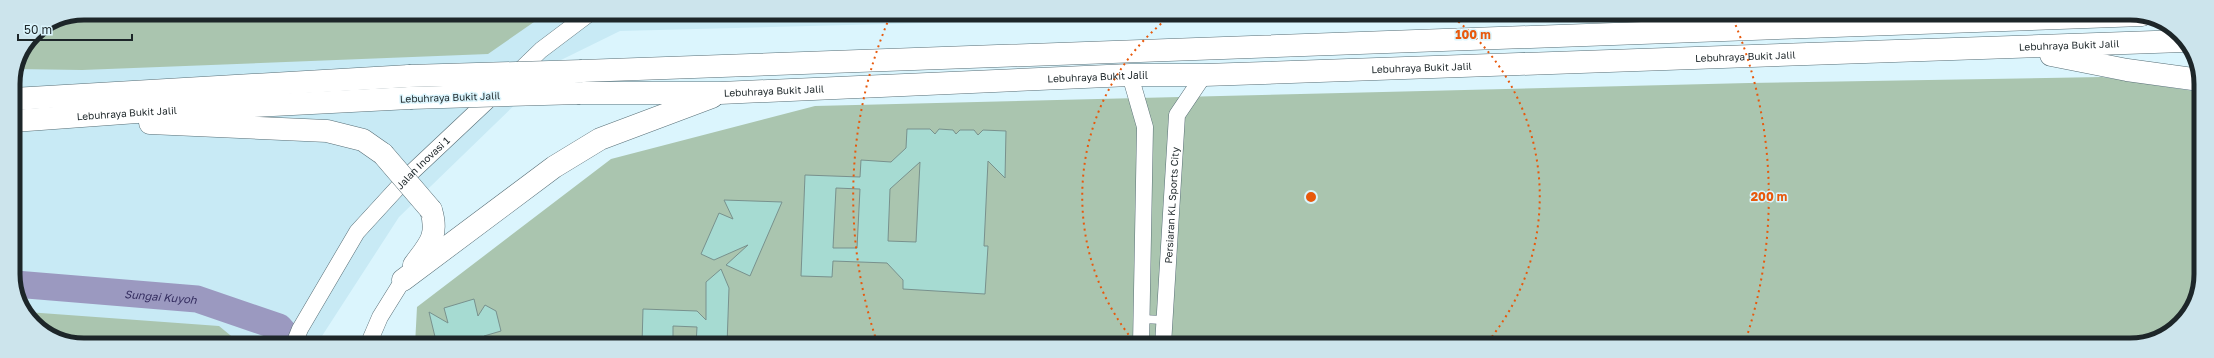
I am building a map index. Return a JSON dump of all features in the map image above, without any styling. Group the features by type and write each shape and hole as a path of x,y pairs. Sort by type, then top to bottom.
{"highway":[{"name":"Lebuhraya Bukit Jalil","path":"20,99 409,76 582,71 1949,20"},
{"name":"Lebuhraya Bukit Jalil","path":"20,121 410,98 580,93 720,93 1130,75 1204,75 2019,48 2177,41"},
{"path":"2019,48 2127,70 2194,79"},
{"path":"403,280 554,167 600,139 706,101 720,93"},
{"path":"58,118 233,128 296,128 327,131 363,140 383,154 432,210 436,225 430,244 403,280"}],"street":[{"name":"Jalan Inovasi 1","path":"296,338 316,300 357,232 412,172 541,50 581,20"},
{"path":"1130,75 1145,127 1141,338"},
{"name":"Persiaran KL Sports City","path":"1163,338 1177,116 1204,75"},
{"path":"371,338 380,317 403,280"}],"lane":[{"path":"1142,319 1164,320"}],"shaded area":[{"path":"84,20 1032,20 620,31 561,60 399,217 322,338 84,338 67,336 59,333 42,322 36,316 25,299 21,287 20,274 20,84 21,71 25,59 31,48 39,39 48,31 59,25 71,21"}],"green space":[{"path":"537,20 488,54 82,70 22,69 31,48 39,39 48,31 71,21"},
{"path":"2102,77 2194,91 2194,274 2191,295 2181,313 2172,322 2155,333 2143,337 2130,338 415,338 417,307 611,159 815,106 1749,83"},
{"path":"34,312 219,326 234,338 84,338 67,336 59,333 42,322"}],"building":[{"path":"907,129 930,129 935,134 939,129 953,130 956,134 960,130 974,130 978,135 983,130 1006,131 1005,178 988,161 984,246 988,246 985,294 903,289 903,280 887,263 833,261 832,277 801,276 805,175 860,177 861,160 891,162 906,148","holes":["920,162 916,242 888,241 890,189","836,188 860,189 857,248 833,248"]},
{"path":"724,200 782,202 750,276 726,265 748,245 714,260 701,254 719,213 733,219"},
{"path":"721,269 729,288 727,338 696,338 697,327 673,326 673,338 642,338 643,309 697,311 706,320 706,282"},
{"path":"474,299 478,316 485,305 496,311 501,331 484,336 485,338 435,338 429,312 448,323 444,308"}],"waterway":[{"name":"Sungai Kuyoh","path":"21,284 197,299 279,327 289,338"}]}
